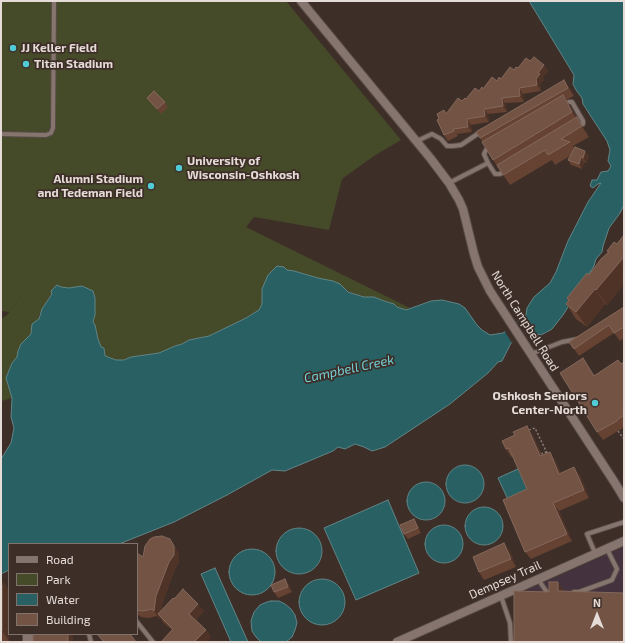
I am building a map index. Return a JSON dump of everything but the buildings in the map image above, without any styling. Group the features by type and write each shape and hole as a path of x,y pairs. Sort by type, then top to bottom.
{"street":[{"name":"North Campbell Road","path":"301,1 444,174 463,210 478,267 490,291 624,498"},
{"name":"Dempsey Trail","path":"397,642 410,639 501,595 624,541"}],"lane":[{"path":"1,134 46,135 51,133 54,128 54,1"},
{"path":"562,106 572,102 583,121 583,124 576,128"},
{"path":"417,142 432,134 441,139 447,146 461,145 487,128"},
{"path":"493,146 486,150 484,154 488,163 494,174 500,174 506,170"},
{"path":"449,183 488,163"},
{"path":"531,354 562,342 583,338"},
{"path":"595,554 587,534 624,522"},
{"path":"571,592 579,592 612,580 617,569 607,548"},
{"path":"538,579 548,594 556,594"},
{"path":"501,595 510,623 512,642"},
{"path":"138,623 153,642"}],"path":[{"path":"528,431 535,428 549,458"},
{"path":"618,431 623,438"},
{"path":"541,454 546,452"}],"shaded area":[{"path":"624,547 624,642 518,594"}],"green space":[{"name":"University of Wisconsin-Oshkosh","path":"1,1 286,1 401,140 374,156 342,179 329,230 254,217 246,227 410,308 406,310 374,297 365,297 318,278 294,271 268,275 263,289 262,304 259,310 233,325 209,336 189,340 159,353 131,357 124,360 116,360 105,356 104,348 101,347 98,339 93,322 95,315 95,298 93,291 82,286 69,288 61,287 48,299 39,315 39,319 32,324 31,334 21,344 17,357 12,363 6,378 12,398 2,401 1,319 7,315 31,283 9,312 1,311"}],"water":[{"name":"Campbell Creek","path":"529,1 624,1 624,205 609,228 602,252 596,259 594,266 563,315 552,329 541,335 529,331 511,343 502,361 498,362 488,373 450,404 385,447 372,451 355,444 345,449 338,447 333,451 285,471 272,470 174,522 122,543 8,543 8,570 1,574 1,459 11,443 14,428 11,417 12,398 6,378 12,363 17,357 21,344 31,334 32,324 39,319 42,309 52,294 51,291 57,285 69,288 82,286 93,291 95,298 95,315 93,322 98,339 101,347 104,348 105,356 116,360 124,360 131,357 159,353 189,340 209,336 246,318 259,310 262,304 262,289 268,275 277,266 284,267 287,270 333,281 340,284 348,292 364,297 374,297 406,310 431,301 442,300 459,304 465,308 482,330 490,335 503,333 526,315 527,308 534,297 550,283 568,241 588,202 601,183 593,188 590,186 592,180 597,180 601,172 608,171 611,166 608,161 610,150 607,141 583,104 582,98 573,84 574,75"},
{"path":"461,465 469,465 479,470 483,477 483,491 479,498 469,503 461,503 451,498 449,495 446,488 446,480 451,470 454,468"},
{"path":"520,468 532,497 511,506 498,478"},
{"path":"422,482 430,482 440,487 444,494 444,508 440,515 430,520 422,520 412,515 410,512 407,505 407,497 412,487 415,485"},
{"path":"388,500 419,573 356,600 324,528"},
{"path":"480,507 488,507 498,512 502,519 502,533 498,540 488,545 480,545 470,540 468,537 465,530 465,522 470,512 473,510"},
{"path":"440,525 448,525 458,530 462,537 462,551 458,558 448,563 440,563 430,558 428,555 425,548 425,540 430,530 433,528"},
{"path":"299,528 312,532 318,538 322,551 318,564 312,570 299,574 286,570 280,564 276,551 280,538 286,532"},
{"path":"252,549 265,553 271,559 275,572 271,585 265,591 252,595 239,591 233,585 229,572 233,559 239,553"},
{"path":"215,568 248,642 231,642 201,574"},
{"path":"322,579 335,583 341,589 345,602 341,615 335,621 322,625 309,621 303,615 299,602 303,589 309,583"},
{"path":"271,601 279,601 285,604 295,615 297,623 295,630 292,637 286,642 261,642 252,631 251,621 254,612 260,605"}],"pier":[{"path":"520,320 528,332 512,343 504,330"}],"place":[{"name":"JJ Keller Field","path":"13,48"},
{"name":"Titan Stadium","path":"26,64"},
{"name":"University of Wisconsin-Oshkosh","path":"179,168"},
{"name":"Alumni Stadium and Tedeman Field","path":"151,186"},
{"name":"Oshkosh Seniors Center-North","path":"595,403"}]}
